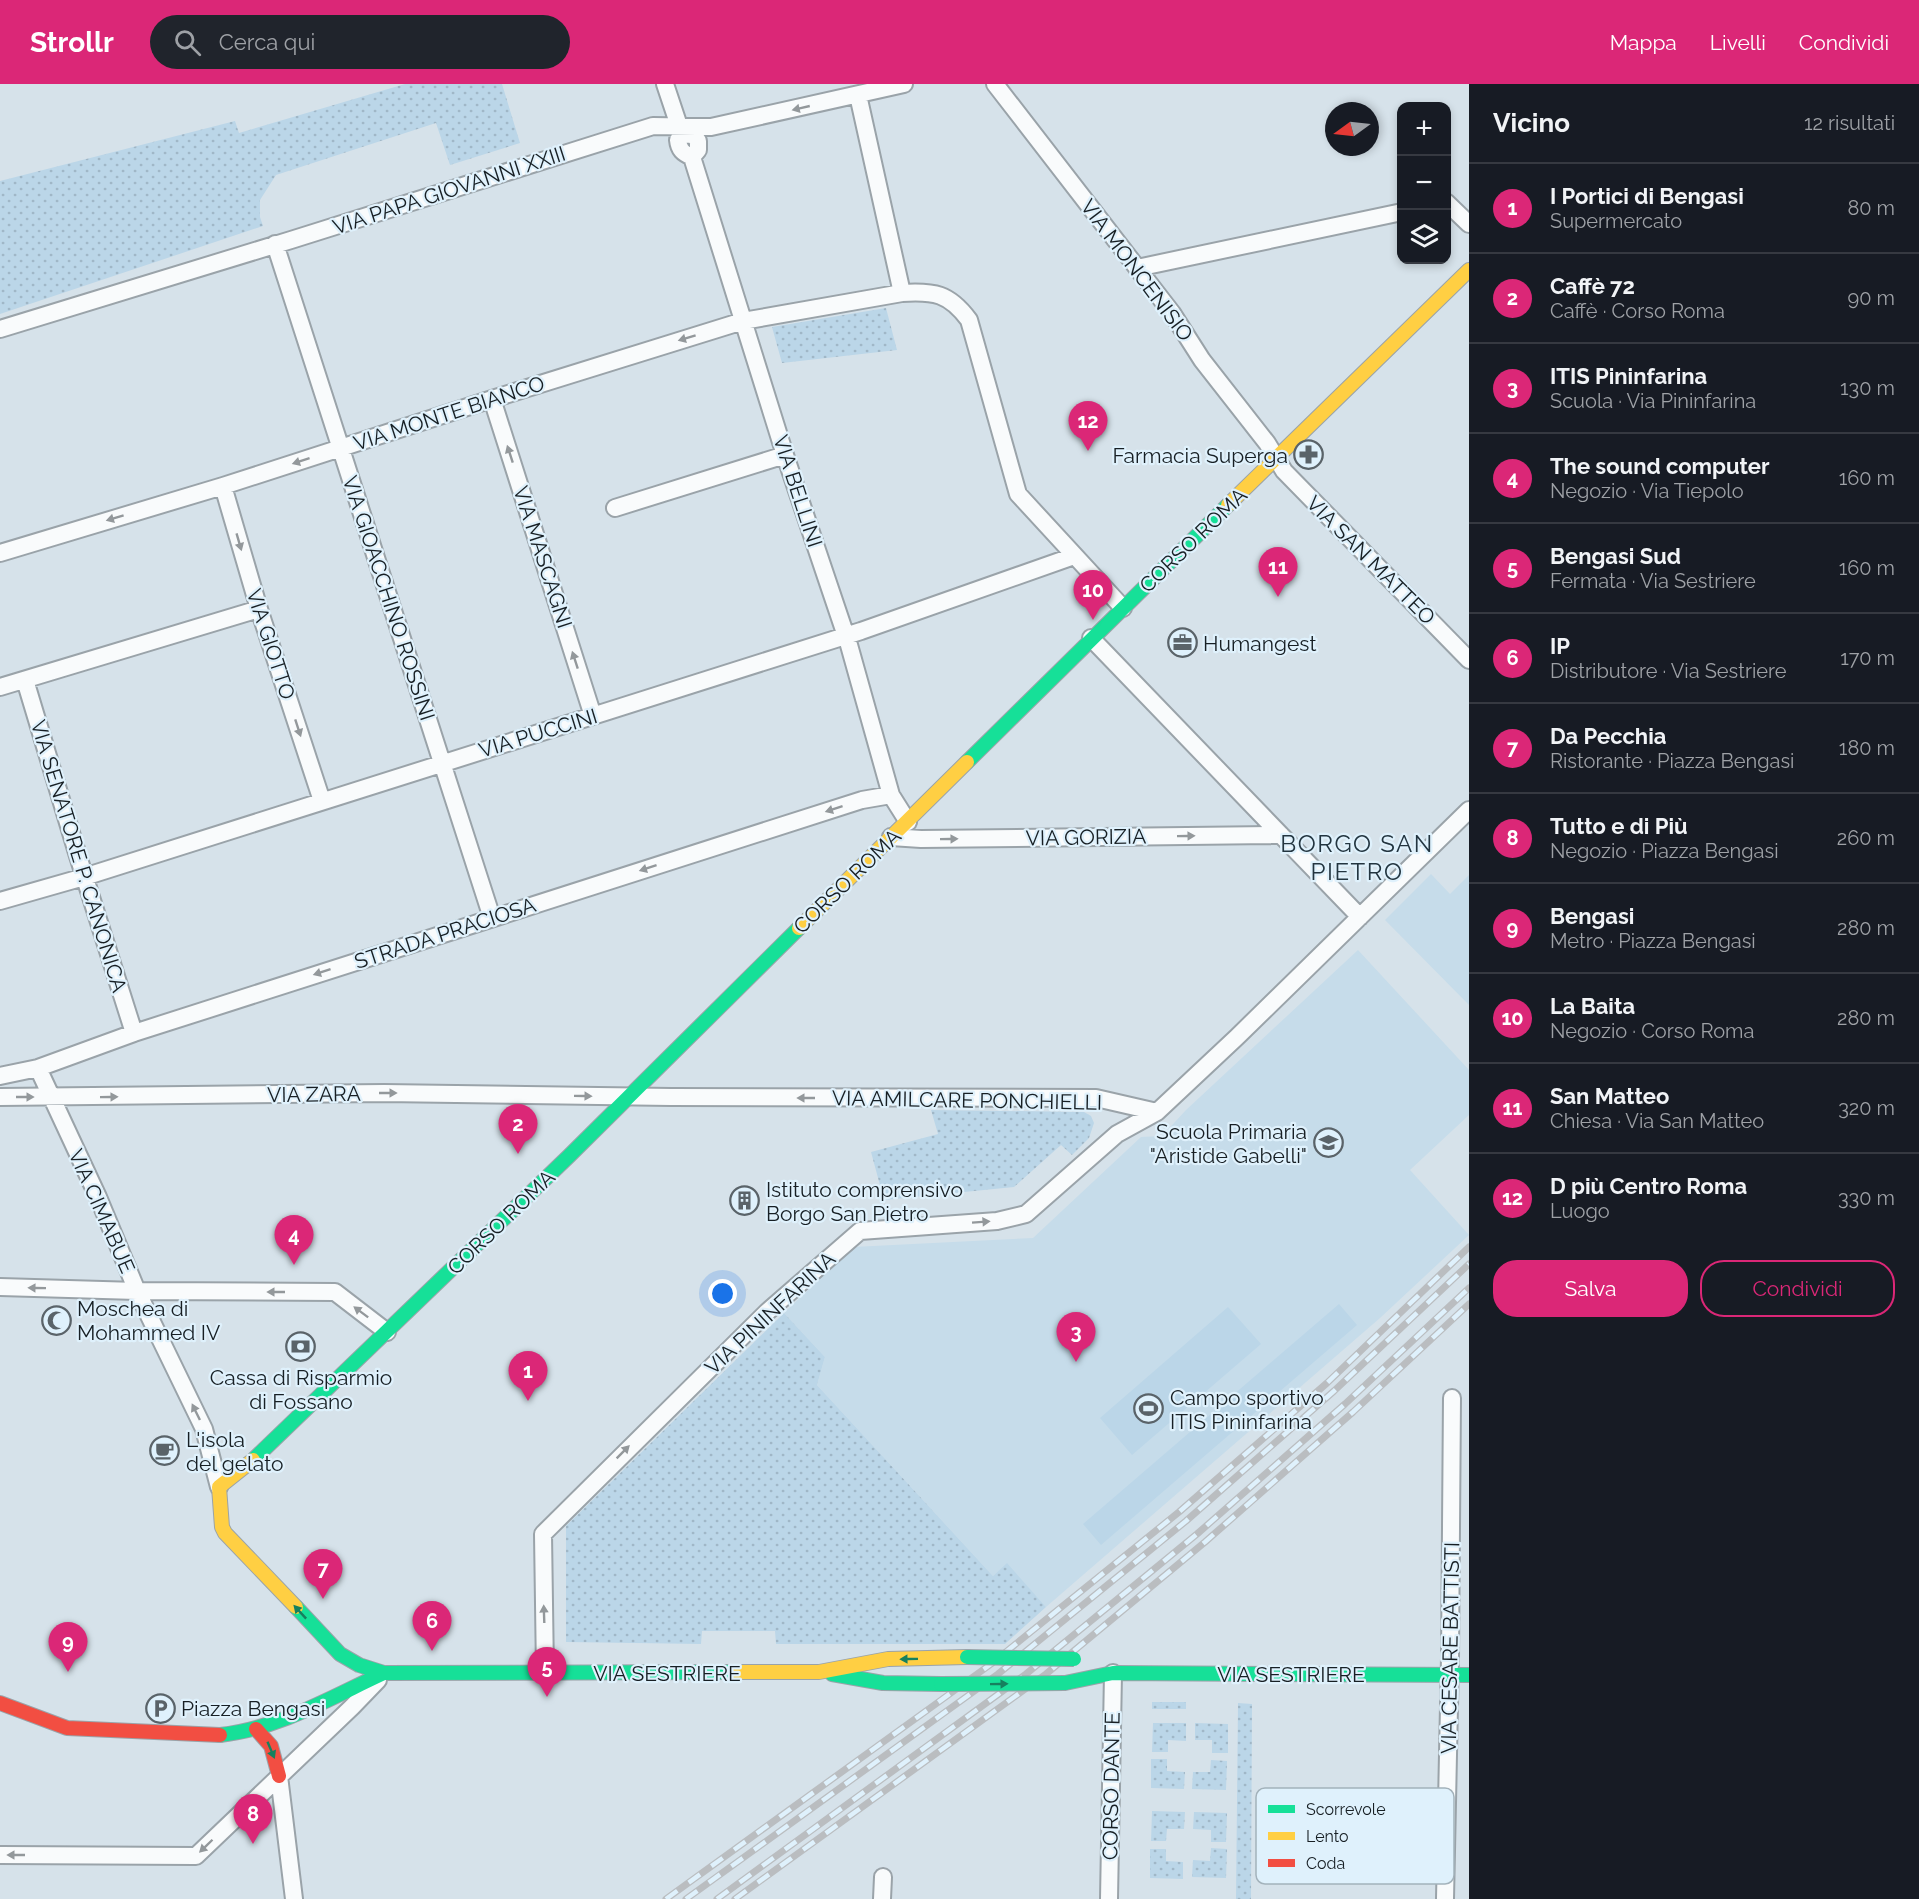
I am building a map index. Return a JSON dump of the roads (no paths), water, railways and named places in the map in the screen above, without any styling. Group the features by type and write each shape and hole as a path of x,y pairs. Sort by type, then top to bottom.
{"main road":[{"name":"CORSO ROMA","path":"219,1487 256,1458 569,1156 1091,638 1469,270"},
{"name":"VIA SESTRIERE","path":"219,1487 222,1527 225,1533 340,1654 359,1665 384,1673 819,1672 883,1683 941,1684 1065,1683 1113,1673 1469,1675"},
{"name":"VIA SESTRIERE","path":"819,1672 888,1659 967,1657 1074,1659 1113,1673"},
{"path":"0,1703 67,1728 221,1735 256,1729 305,1710 384,1673"},
{"path":"256,1729 272,1746 279,1776"}],"street":[{"name":"VIA BELLINI","path":"665,84 681,131 693,134 698,141 698,150 692,157 846,636 891,795 908,822"},
{"name":"VIA PAPA GIOVANNI XXIII","path":"0,328 653,126 681,131 722,125 904,84"},
{"name":"VIA MONCENISIO","path":"995,84 1172,313 1202,360 1260,433 1276,458"},
{"path":"858,94 902,293"},
{"path":"1451,207 1469,224"},
{"path":"1137,268 1397,213"},
{"name":"VIA GIOACCHINO ROSSINI","path":"275,244 492,918"},
{"name":"VIA MONTE BIANCO","path":"0,553 223,486 743,321 902,293 927,292 952,300 969,320 1018,494 1123,608"},
{"name":"VIA MASCAGNI","path":"492,399 593,716"},
{"path":"615,508 786,455"},
{"name":"VIA SAN MATTEO","path":"1276,458 1284,471 1469,660"},
{"name":"VIA GIOTTO","path":"223,486 259,609 322,801"},
{"name":"VIA PUCCINI","path":"0,901 84,877 846,636 1074,556"},
{"path":"0,687 259,609"},
{"path":"1091,638 1360,917"},
{"name":"VIA SENATORE P. CANONICA","path":"25,680 84,877 135,1033"},
{"name":"STRADA PRACIOSA","path":"0,1076 38,1068 135,1033 492,918 850,804 891,795"},
{"path":"1157,1112 1469,810"},
{"name":"VIA GORIZIA","path":"891,837 921,839 1281,835"},
{"name":"VIA CIMABUE","path":"38,1068 98,1197 138,1291 204,1429 219,1487"},
{"name":"VIA ZARA","path":"0,1097 384,1093 629,1096"},
{"name":"VIA AMILCARE PONCHIELLI","path":"629,1096 1096,1098 1157,1112"},
{"name":"VIA PININFARINA","path":"545,1673 543,1534 767,1312 860,1232 997,1221 1026,1214 1117,1134 1157,1112"},
{"path":"0,1287 138,1291 335,1292 387,1332"},
{"name":"VIA CESARE BATTISTI","path":"1447,1788 1452,1398"},
{"path":"0,1855 196,1856 352,1707 384,1673"},
{"name":"CORSO DANTE","path":"1109,1899 1113,1673"},
{"path":"279,1776 294,1899"},
{"path":"882,1899 883,1877"},
{"name":"VIA CESARE BATTISTI","path":"1445,1884 1445,1899"}],"railway":[{"path":"666,1899 991,1664 1179,1512 1327,1383 1469,1247"},
{"path":"686,1899 998,1674 1186,1521 1334,1391 1469,1264"},
{"path":"717,1899 1026,1674 1197,1534 1345,1404 1469,1288"},
{"path":"735,1899 1046,1674 1205,1542 1353,1412 1469,1304"}],"place":[{"name":"D più Centro Roma","path":"1088,451"},
{"name":"Farmacia Superga","path":"1309,455"},
{"name":"San Matteo","path":"1278,597"},
{"name":"La Baita","path":"1093,620"},
{"name":"Humangest","path":"1182,643"},
{"name":"Scuola Primaria \"Aristide Gabelli\"","path":"1328,1143"},
{"name":"Caffè 72","path":"518,1154"},
{"name":"Istituto comprensivo Borgo San Pietro","path":"745,1201"},
{"name":"The sound computer","path":"294,1265"},
{"name":"Moschea di Mohammed IV","path":"56,1320"},
{"name":"Cassa di Risparmio di Fossano","path":"301,1346"},
{"name":"ITIS Pininfarina","path":"1076,1362"},
{"name":"I Portici di Bengasi","path":"528,1401"},
{"name":"Campo sportivo ITIS Pininfarina","path":"1149,1409"},
{"name":"L'isola del gelato","path":"165,1451"},
{"name":"Da Pecchia","path":"323,1599"},
{"name":"IP","path":"432,1651"},
{"name":"Bengasi","path":"68,1672"},
{"name":"Bengasi Sud","path":"547,1697"},
{"name":"Piazza Bengasi","path":"160,1708"},
{"name":"Tutto e di Più","path":"253,1844"}],"district":[{"name":"BORGO SAN PIETRO","path":"1357,857"}]}
